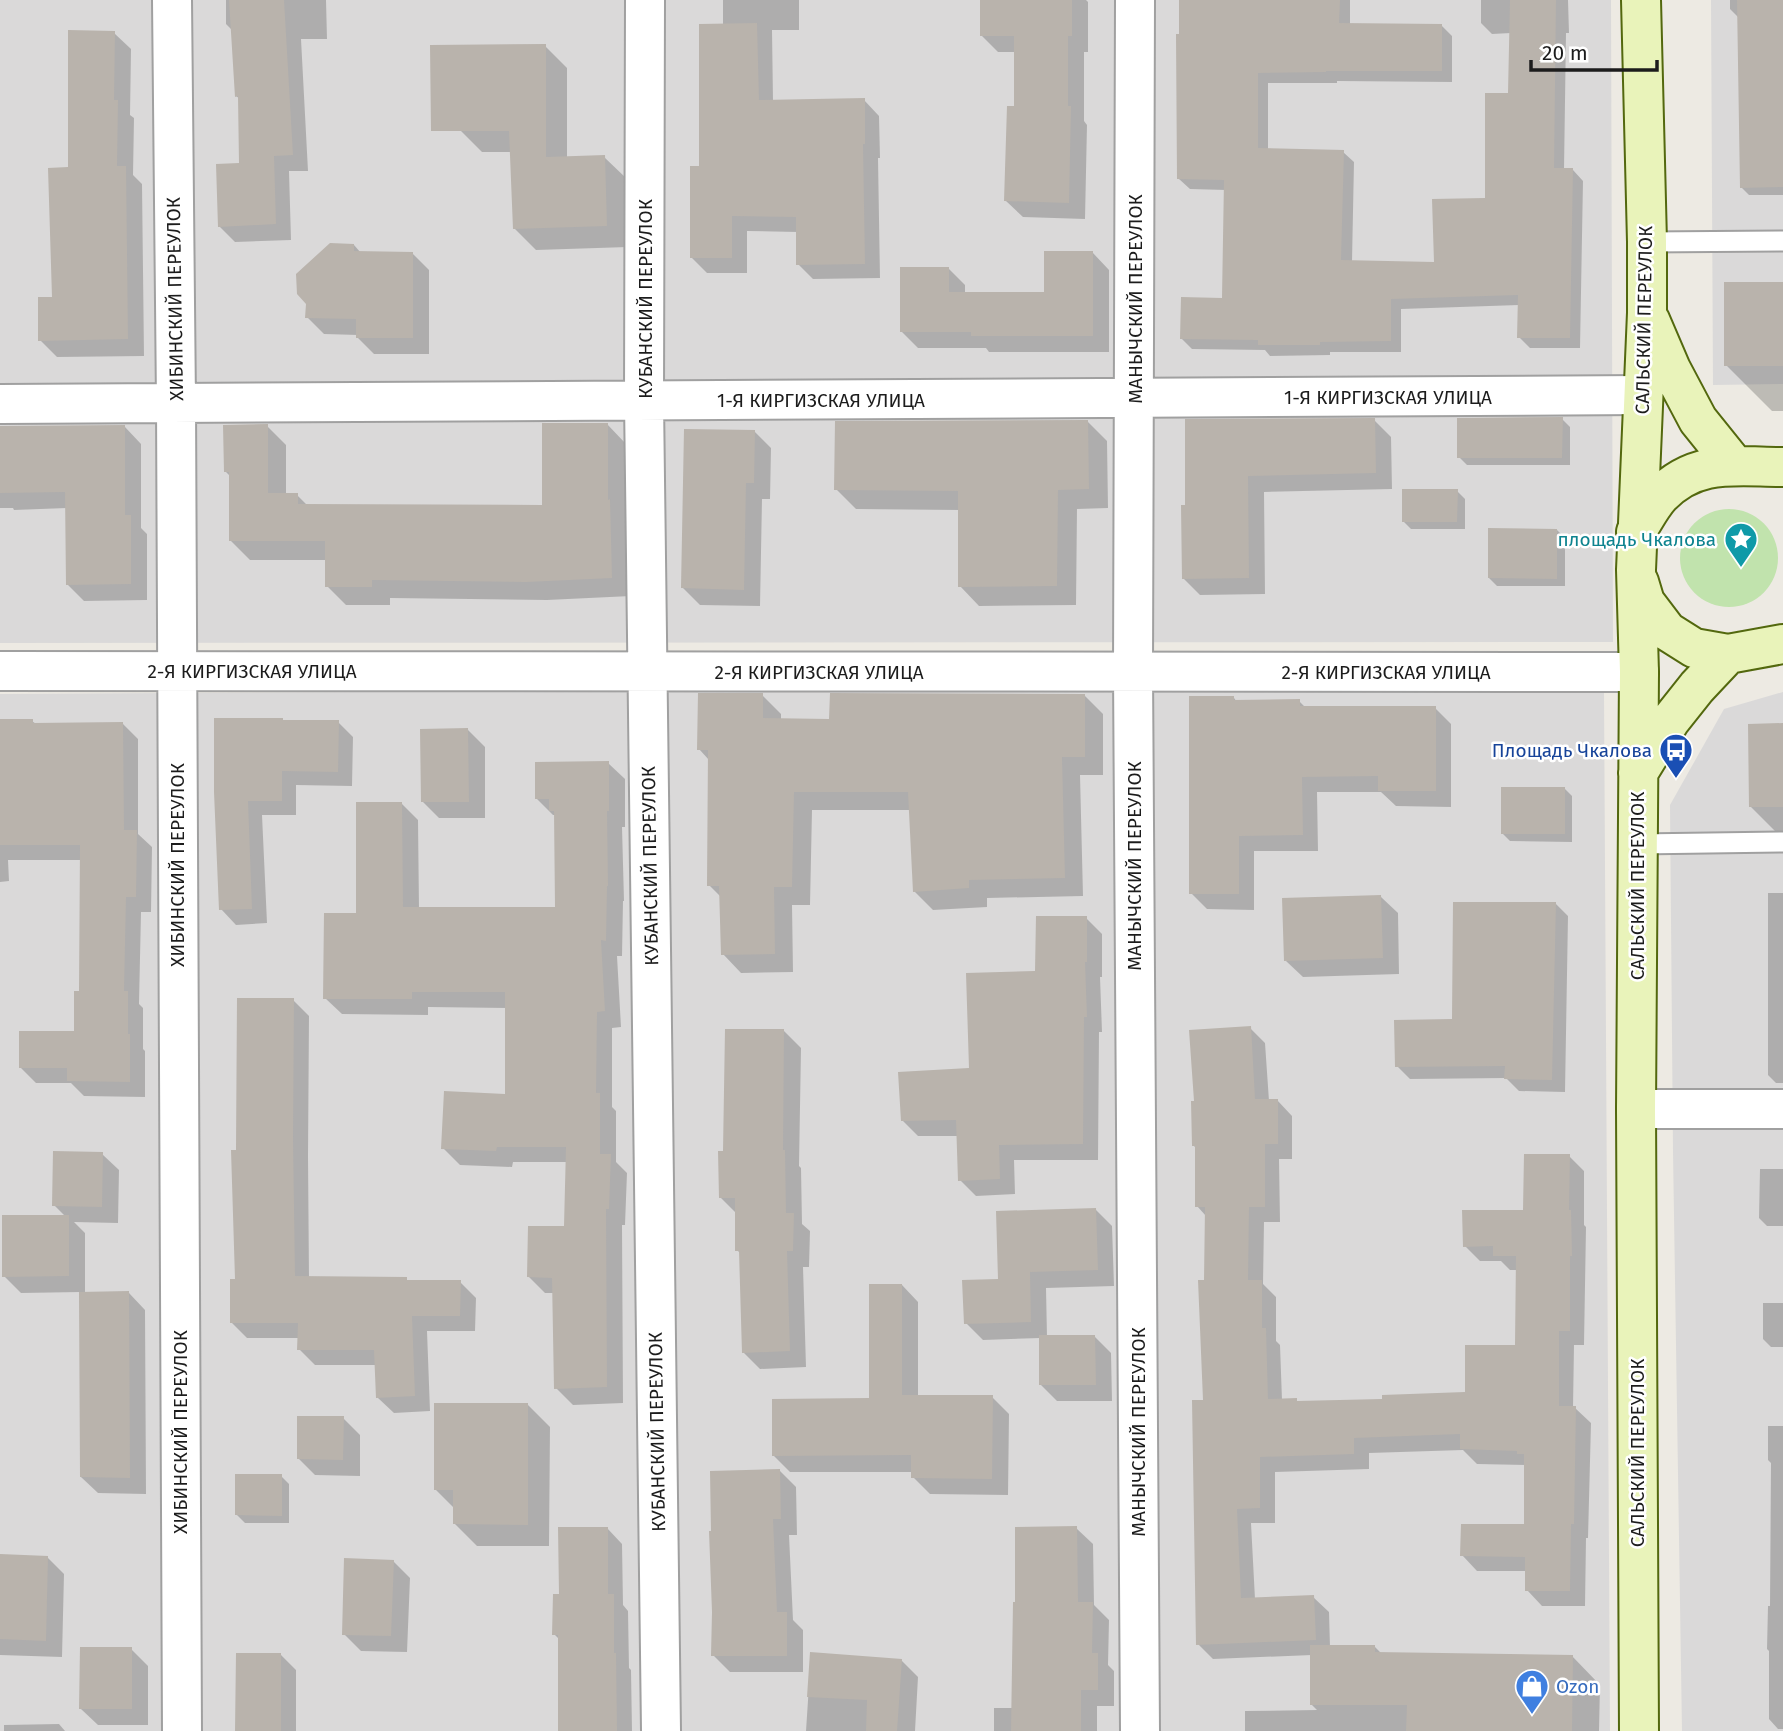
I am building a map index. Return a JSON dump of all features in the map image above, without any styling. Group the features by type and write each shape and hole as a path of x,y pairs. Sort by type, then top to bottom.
{"main road":[{"name":"САЛЬСКИЙ ПЕРЕУЛОК","path":"1639,1731 1636,1109 1639,672 1636,533 1647,313 1641,0"},
{"path":"1647,313 1671,369 1698,420 1766,470"},
{"path":"1636,533 1659,497 1692,473 1712,467 1766,470"},
{"path":"1636,570 1645,602 1667,631 1694,648 1764,646"},
{"path":"1637,775 1670,721 1697,687 1764,646"}],"street":[{"name":"ХИБИНСКИЙ ПЕРЕУЛОК","path":"172,0 182,1731"},
{"name":"КУБАНСКИЙ ПЕРЕУЛОК","path":"645,0 647,671 661,1731"},
{"name":"МАНЫЧСКИЙ ПЕРЕУЛОК","path":"1135,0 1133,672 1140,1731"},
{"name":"1-Я КИРГИЗСКАЯ УЛИЦА","path":"0,404 1643,395"},
{"name":"2-Я КИРГИЗСКАЯ УЛИЦА","path":"0,671 1639,672"},
{"path":"1636,1109 1783,1109"}],"lane":[{"path":"1647,242 1783,241"},
{"path":"1638,844 1783,842"}],"shaded area":[{"path":"0,0 1611,0 1613,642 0,643"},
{"path":"1711,0 1783,0 1783,384 1713,385"},
{"path":"1085,688 1604,692 1610,1731 0,1731 0,694"},
{"path":"1783,692 1783,1731 1682,1731 1670,805 1724,709"}],"green space":[{"path":"1729,509 1748,512 1764,523 1775,539 1778,558 1775,577 1764,593 1748,604 1729,607 1710,604 1694,593 1683,577 1680,558 1683,539 1694,523 1710,512"}],"building":[{"path":"229,0 284,0 293,155 274,156 276,224 218,227 216,164 239,163 238,96 235,97"},
{"path":"980,0 1072,0 1072,36 1068,36 1068,106 1071,106 1069,203 1004,201 1007,106 1014,106 1014,36 980,36"},
{"path":"1179,0 1340,0 1339,23 1442,24 1442,71 1258,73 1258,148 1344,150 1341,260 1434,262 1432,199 1485,198 1485,93 1508,93 1510,0 1556,0 1554,168 1573,168 1570,338 1517,338 1518,295 1391,299 1391,341 1258,345 1258,340 1180,339 1181,297 1222,298 1224,180 1177,179 1176,34 1179,34"},
{"path":"1737,0 1783,0 1783,187 1740,188"},
{"path":"757,23 759,100 865,98 865,264 796,265 796,217 732,216 732,258 690,258 690,166 699,166 699,24"},
{"path":"68,30 115,31 117,166 126,166 128,339 38,341 38,297 52,297 48,168 68,167"},
{"path":"546,44 546,157 605,155 607,226 513,229 509,131 431,131 430,45"},
{"path":"330,243 354,244 354,251 413,252 413,338 356,338 356,319 305,318 306,304 297,294 296,274"},
{"path":"1044,251 1093,251 1093,336 971,336 971,332 900,332 900,267 949,267 949,292 1044,292"},
{"path":"1724,282 1783,282 1783,366 1724,366"},
{"path":"1563,417 1562,458 1457,458 1457,418"},
{"path":"1375,418 1376,473 1248,476 1249,578 1182,579 1181,505 1185,505 1185,419"},
{"path":"1088,420 1089,489 1058,490 1057,586 958,587 958,491 834,490 835,421"},
{"path":"542,423 608,423 612,578 526,582 372,580 372,587 325,587 325,541 229,541 229,472 224,472 223,425 268,424 268,493 298,493 298,504 542,505"},
{"path":"125,425 125,515 131,515 131,584 66,585 65,492 0,493 0,426"},
{"path":"684,429 755,430 754,483 746,483 744,590 681,588"},
{"path":"1402,489 1458,489 1457,522 1402,522"},
{"path":"1488,528 1557,529 1557,579 1488,578"},
{"path":"698,693 763,693 763,718 829,719 830,693 1085,694 1085,757 1062,757 1065,878 969,880 969,888 913,892 908,792 794,792 792,887 774,887 775,954 721,955 719,886 707,886 708,750 697,750"},
{"path":"1189,696 1234,696 1234,700 1300,699 1300,706 1436,706 1436,791 1378,791 1378,776 1302,777 1303,835 1239,836 1239,894 1189,894"},
{"path":"214,718 339,720 338,772 282,771 282,801 248,801 252,909 219,910"},
{"path":"0,719 33,719 33,723 123,722 124,830 137,830 136,897 126,897 124,991 128,991 130,1082 67,1081 67,1068 19,1068 19,1031 74,1031 74,991 79,991 80,845 0,845"},
{"path":"1783,723 1783,807 1749,807 1748,724"},
{"path":"468,728 469,802 421,802 420,729"},
{"path":"609,761 606,941 601,940 605,1011 597,1012 596,1093 600,1093 600,1154 611,1154 609,1209 606,1209 607,1387 554,1389 552,1278 527,1277 528,1226 564,1226 566,1147 497,1147 496,1151 441,1149 444,1091 505,1094 505,992 412,992 412,999 323,999 324,913 356,913 356,802 402,802 403,907 555,907 554,811 549,811 549,799 535,799 535,762"},
{"path":"1501,787 1565,787 1565,834 1501,834"},
{"path":"1381,895 1383,958 1284,961 1282,898"},
{"path":"1453,902 1556,902 1552,1080 1504,1079 1505,1066 1395,1067 1394,1020 1452,1019"},
{"path":"1036,916 1087,916 1083,1144 999,1145 1000,1179 958,1181 956,1120 901,1121 898,1072 969,1068 966,973 1035,971"},
{"path":"237,998 294,998 295,1276 461,1280 460,1316 412,1316 415,1396 376,1398 374,1350 297,1350 298,1323 230,1323 230,1279 235,1279 231,1150 236,1150"},
{"path":"1251,1026 1255,1099 1278,1099 1278,1144 1265,1144 1265,1207 1249,1207 1248,1280 1262,1280 1262,1328 1266,1328 1268,1399 1382,1399 1382,1395 1465,1392 1465,1345 1515,1345 1516,1256 1493,1256 1493,1246 1463,1247 1462,1210 1523,1210 1524,1154 1570,1154 1570,1331 1559,1331 1559,1406 1576,1406 1570,1591 1525,1591 1525,1557 1460,1556 1461,1524 1524,1524 1524,1454 1517,1454 1517,1451 1460,1449 1460,1434 1354,1438 1354,1454 1260,1457 1260,1508 1237,1509 1241,1598 1314,1595 1316,1640 1196,1645 1192,1400 1203,1400 1198,1280 1204,1280 1205,1207 1195,1207 1195,1146 1192,1146 1191,1101 1194,1101 1189,1030"},
{"path":"725,1029 784,1029 783,1150 786,1213 794,1213 793,1251 787,1251 790,1351 742,1353 739,1251 735,1251 735,1198 719,1198 718,1151 723,1151"},
{"path":"53,1151 103,1152 102,1207 52,1206"},
{"path":"1096,1208 1098,1270 1030,1272 1031,1322 964,1324 962,1280 998,1279 996,1211"},
{"path":"2,1215 69,1215 69,1276 2,1277"},
{"path":"869,1284 902,1284 902,1395 993,1395 992,1479 911,1478 911,1455 772,1456 772,1399 869,1398"},
{"path":"129,1291 130,1478 80,1477 79,1292"},
{"path":"1039,1335 1095,1335 1096,1385 1039,1385"},
{"path":"434,1403 528,1403 528,1525 453,1524 453,1490 434,1490"},
{"path":"297,1416 344,1416 343,1460 297,1459"},
{"path":"780,1469 781,1519 773,1519 777,1612 787,1612 787,1656 711,1656 710,1471"},
{"path":"235,1474 282,1474 282,1516 235,1515"},
{"path":"1077,1526 1078,1602 1093,1602 1092,1653 1098,1653 1098,1690 1081,1690 1081,1731 1011,1731 1015,1527"},
{"path":"558,1527 608,1527 608,1594 614,1594 617,1731 558,1731 558,1635 552,1635 553,1594 559,1594"},
{"path":"0,1554 48,1556 46,1641 0,1639"},
{"path":"344,1558 394,1560 391,1636 342,1635"},
{"path":"1310,1645 1375,1645 1375,1652 1573,1655 1572,1731 1406,1731 1407,1705 1310,1705"},
{"path":"80,1647 132,1647 132,1709 79,1709"},
{"path":"810,1652 902,1659 897,1731 866,1731 867,1700 807,1697"},
{"path":"236,1653 281,1653 281,1731 235,1731"}],"place":[{"name":"площадь Чкалова","path":"1741,569"},
{"name":"Площадь Чкалова","path":"1676,780"},
{"name":"Ozon","path":"1532,1716"}]}
